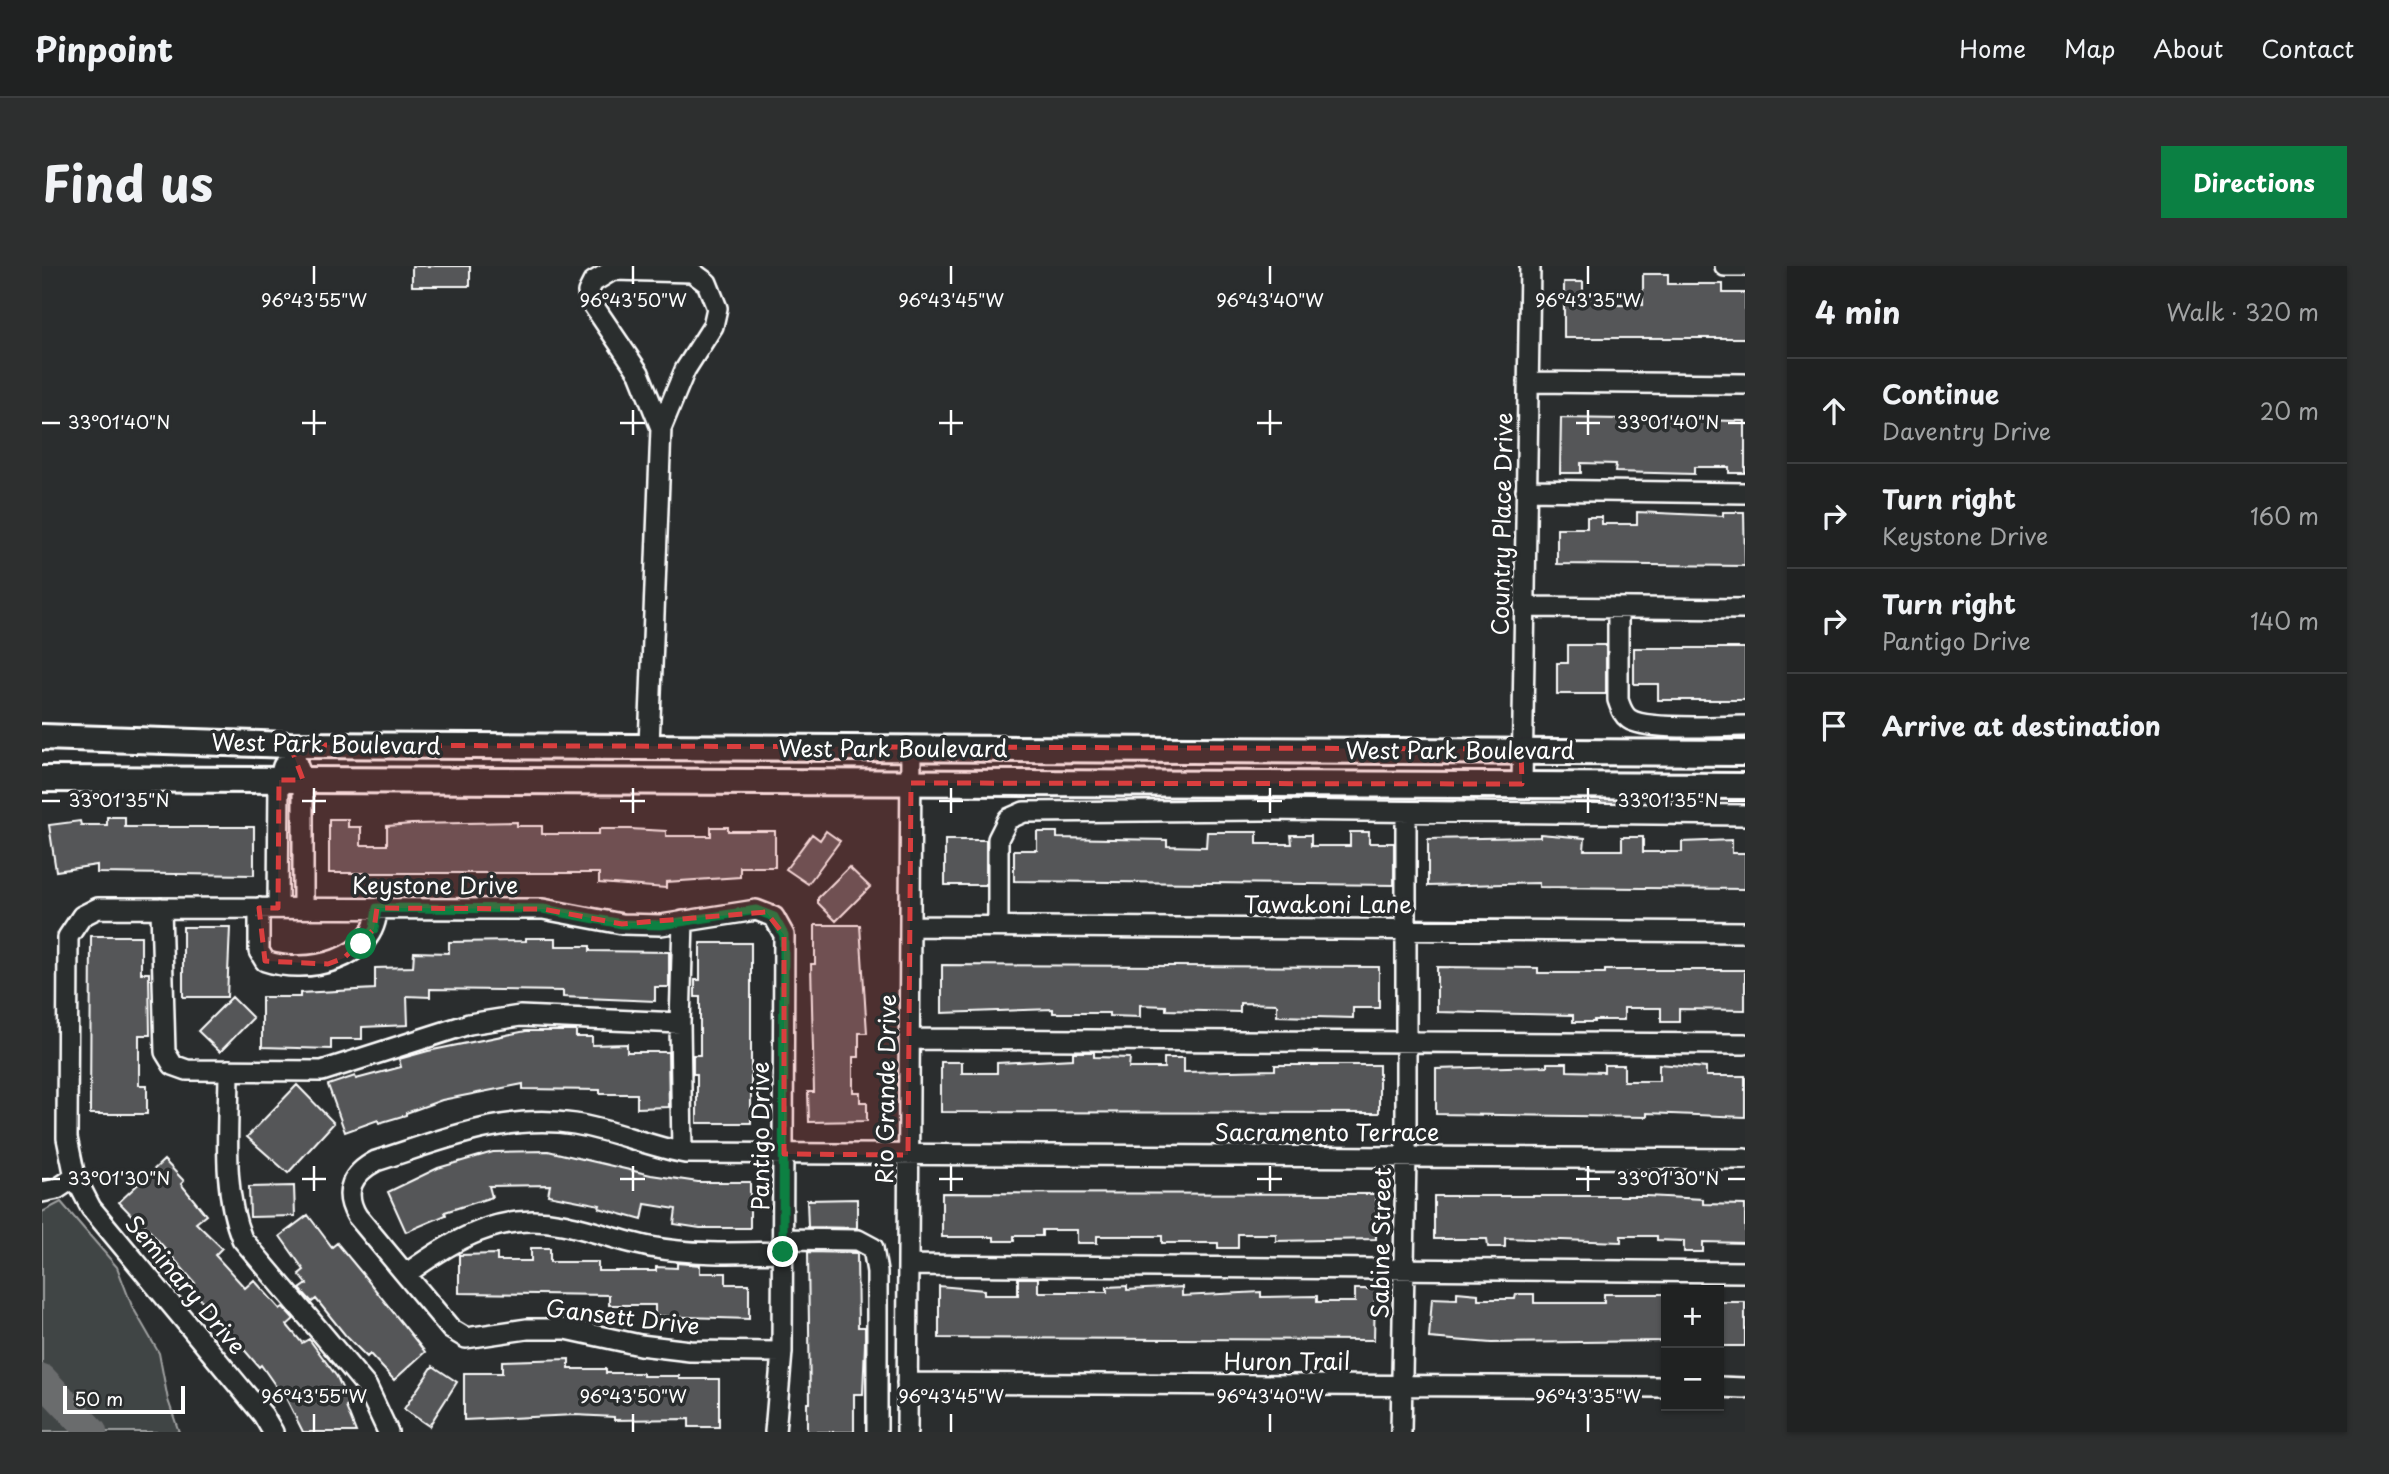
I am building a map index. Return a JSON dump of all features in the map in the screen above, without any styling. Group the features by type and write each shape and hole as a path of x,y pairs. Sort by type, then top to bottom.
{"main road":[{"name":"West Park Boulevard","path":"42,737 290,745 1745,752"},
{"path":"649,746 649,780"},
{"name":"West Park Boulevard","path":"42,779 1745,786"}],"street":[{"name":"Country Place Drive","path":"1522,784 1530,266"},
{"path":"1725,266 1745,266"},
{"path":"649,746 661,429 685,370 713,326 717,308 714,296 700,276 692,272 612,270 593,282 587,292 589,299 639,373 661,429"},
{"path":"1528,382 1745,384"},
{"path":"1526,490 1745,493"},
{"path":"1524,607 1745,609"},
{"path":"1618,608 1618,700 1622,713 1629,719 1646,725 1745,726"},
{"path":"290,745 303,908"},
{"name":"Rio Grande Drive","path":"907,1432 911,747"},
{"path":"291,780 259,951 265,961 275,964 328,964 344,958 374,929 377,908"},
{"path":"998,926 998,839 1008,819 1024,812 1263,810 1745,815"},
{"name":"Sabine Street","path":"1401,1432 1406,1156 1406,813"},
{"name":"Keystone Drive","path":"82,916 98,908 543,909 622,924 683,921 756,910 774,917 780,925"},
{"path":"161,908 164,1052 173,1065 187,1069 322,1071 469,1024 520,1016 680,1023"},
{"name":"Seminary Drive","path":"82,916 68,937 67,1138 75,1177 91,1208 263,1415 273,1432"},
{"path":"682,1152 680,1023 683,921"},
{"name":"Pantigo Drive","path":"775,1432 782,1352 784,1154 784,935 780,925"},
{"name":"Tawakoni Lane","path":"911,926 1745,932"},
{"path":"909,1039 1745,1044"},
{"path":"229,1070 230,1191 234,1220 242,1239 367,1387 388,1432"},
{"name":"Sacramento Terrace","path":"406,1275 352,1207 349,1196 354,1178 360,1170 376,1161 489,1125 537,1120 578,1125 682,1152 1745,1159"},
{"path":"42,1192 57,1189 75,1177"},
{"path":"406,1275 466,1235 510,1222 559,1223 653,1248 783,1246 858,1240 873,1248 877,1272 877,1432"},
{"path":"908,1265 1745,1272"},
{"name":"Gansett Drive","path":"406,1275 458,1335 476,1339 527,1329 566,1329 640,1345 690,1351 782,1352"},
{"name":"Huron Trail","path":"907,1383 1661,1387"},
{"path":"1724,1387 1745,1388"}],"highlighted area":[{"path":"290,745 1521,749 1522,784 911,783 908,1155 784,1154 784,935 766,912 622,924 543,909 377,908 374,929 344,958 328,964 265,961 259,908 278,908 279,780 303,780"}],"shaded area":[{"path":"61,1202 117,1267 132,1306 159,1353 168,1400 179,1432 42,1432 42,1212"}],"building":[{"path":"412,266 470,266 470,286 412,286"},
{"path":"1643,274 1668,274 1668,284 1723,284 1723,293 1745,293 1745,338 1564,338 1564,282 1583,282 1583,293 1606,293 1606,305 1643,305"},
{"path":"1561,418 1745,421 1745,473 1729,473 1729,467 1694,467 1694,474 1615,472 1616,464 1581,463 1581,473 1560,473"},
{"path":"1637,512 1723,516 1723,512 1744,512 1745,566 1557,564 1557,528 1587,528 1587,517 1602,517 1602,524 1637,524"},
{"path":"1568,645 1606,645 1606,694 1557,694 1557,663 1568,663"},
{"path":"1634,648 1745,648 1745,700 1658,700 1658,684 1634,684"},
{"path":"107,817 125,817 125,827 254,827 254,875 97,873 97,865 56,871 49,825 80,821 81,825 107,825"},
{"path":"329,819 348,819 348,827 361,827 361,845 387,845 387,826 412,824 517,822 517,826 542,826 542,834 599,834 599,829 630,829 666,831 666,836 711,836 711,827 728,827 728,831 775,831 775,867 740,867 740,877 666,882 666,888 599,883 599,873 329,873"},
{"path":"826,831 840,841 808,884 786,869 812,834 820,840"},
{"path":"1037,832 1057,832 1057,838 1167,840 1167,846 1206,847 1207,832 1257,832 1257,844 1292,844 1291,835 1311,835 1311,846 1350,846 1350,832 1369,832 1369,843 1394,843 1394,885 1014,881 1014,850 1037,850"},
{"path":"1540,834 1585,838 1584,850 1622,850 1622,837 1643,837 1643,852 1682,852 1682,842 1732,840 1732,853 1745,853 1745,889 1539,887 1539,883 1428,886 1428,839 1540,837"},
{"path":"945,840 986,840 986,885 945,885"},
{"path":"849,867 870,887 836,921 818,903 818,898"},
{"path":"815,925 860,925 867,1033 859,1033 859,1057 853,1057 853,1092 860,1092 860,1102 867,1102 867,1121 809,1122 808,1092 814,1092 811,964 815,964"},
{"path":"183,927 230,927 227,997 183,997"},
{"path":"91,936 141,936 141,973 149,973 150,1035 139,1035 139,1085 147,1085 147,1114 90,1114"},
{"path":"526,938 556,938 556,946 590,946 590,951 669,952 669,987 655,987 655,1001 563,997 563,991 430,989 430,997 407,996 408,1025 362,1027 362,1039 331,1039 331,1049 262,1047 262,997 300,997 300,993 375,989 375,968 413,967 414,952 449,953 449,942 526,941"},
{"path":"700,943 751,943 751,1123 697,1123 697,1074 693,1074 693,1055 700,1055 700,997 695,997 695,980 700,980"},
{"path":"942,965 1379,967 1379,1008 1353,1008 1353,1018 1277,1016 1277,1004 1240,1003 1240,1012 1166,1010 1166,1006 1140,1005 1140,1017 1109,1016 1109,1013 1053,1013 1053,1009 942,1013"},
{"path":"1437,967 1538,968 1538,973 1745,970 1745,1010 1679,1009 1679,1022 1661,1022 1661,1008 1624,1008 1624,1020 1594,1022 1573,1022 1573,1015 1437,1012"},
{"path":"232,997 253,1018 220,1052 198,1031"},
{"path":"526,1031 576,1031 576,1037 592,1037 592,1045 627,1044 627,1052 668,1052 669,1107 637,1108 637,1094 600,1094 600,1090 523,1089 523,1084 442,1100 406,1115 379,1123 378,1120 345,1132 328,1085 355,1076 356,1079 401,1067 399,1059 428,1051"},
{"path":"1073,1052 1094,1052 1094,1057 1130,1058 1129,1068 1164,1068 1164,1058 1184,1058 1184,1072 1275,1070 1275,1065 1379,1065 1379,1113 941,1112 941,1062 962,1062 962,1073 997,1073 997,1063 1073,1059"},
{"path":"1547,1063 1567,1063 1567,1071 1604,1072 1604,1065 1624,1065 1624,1081 1659,1081 1659,1064 1706,1068 1706,1076 1745,1076 1745,1117 1647,1113 1647,1117 1436,1114 1436,1069 1547,1066"},
{"path":"297,1085 334,1123 288,1173 247,1137"},
{"path":"548,1151 651,1175 698,1182 750,1182 750,1228 700,1228 674,1224 676,1209 645,1204 642,1220 599,1208 600,1205 548,1195 550,1185 489,1186 492,1197 445,1212 446,1215 406,1232 388,1192 438,1168 493,1152"},
{"path":"164,1160 184,1181 181,1184 206,1215 196,1223 222,1248 215,1255 245,1288 254,1280 280,1309 283,1307 294,1319 287,1325 302,1343 309,1339 337,1377 350,1405 346,1407 356,1432 303,1432 284,1394 282,1395 261,1365 259,1367 190,1287 195,1283 142,1222 140,1224 119,1202"},
{"path":"294,1186 295,1216 250,1217 249,1187"},
{"path":"942,1193 1376,1194 1376,1239 1276,1241 1276,1234 1238,1234 1238,1248 1218,1248 1218,1243 1162,1243 1162,1236 1097,1236 1097,1243 1077,1243 1077,1230 1042,1230 1042,1236 1014,1236 1014,1241 994,1241 994,1237 942,1237"},
{"path":"1434,1196 1646,1196 1703,1199 1703,1204 1745,1205 1745,1243 1703,1242 1703,1252 1684,1252 1684,1241 1657,1240 1657,1236 1621,1236 1621,1242 1505,1238 1505,1247 1488,1247 1487,1239 1434,1239"},
{"path":"857,1199 857,1228 808,1227 807,1200"},
{"path":"308,1215 332,1247 337,1243 425,1352 394,1380 370,1354 367,1357 346,1336 316,1299 312,1302 300,1289 307,1284 299,1274 304,1270 280,1236"},
{"path":"531,1248 550,1248 550,1262 598,1262 598,1271 656,1271 656,1267 677,1268 677,1263 700,1265 700,1273 726,1273 726,1284 749,1284 749,1319 655,1316 655,1305 609,1305 609,1295 459,1293 459,1255 497,1254 497,1261 531,1261"},
{"path":"808,1252 857,1253 858,1327 865,1327 865,1344 863,1394 854,1394 854,1432 807,1432 807,1403 810,1403"},
{"path":"1018,1278 1038,1278 1038,1292 1107,1292 1107,1287 1127,1286 1127,1290 1182,1287 1182,1296 1261,1292 1261,1297 1317,1296 1317,1302 1355,1302 1355,1289 1375,1289 1374,1340 939,1338 939,1286 984,1290 984,1295 1018,1295"},
{"path":"1457,1292 1478,1294 1478,1299 1515,1299 1516,1294 1534,1294 1534,1303 1604,1303 1604,1294 1661,1294 1661,1341 1491,1343 1429,1338 1432,1298 1457,1299"},
{"path":"1724,1302 1745,1302 1745,1346 1724,1346"},
{"path":"569,1359 569,1369 606,1369 606,1373 643,1373 643,1376 679,1376 679,1379 719,1379 719,1427 689,1427 689,1419 614,1420 614,1417 575,1415 464,1420 464,1373 502,1373 502,1361"},
{"path":"433,1366 457,1382 429,1426 404,1409"}],"waterway":[{"path":"42,1379 92,1432"}],"route":[{"path":"361,944 374,929 377,908 543,909 622,924 661,925 756,910 774,917 784,935 783,1252"}]}
